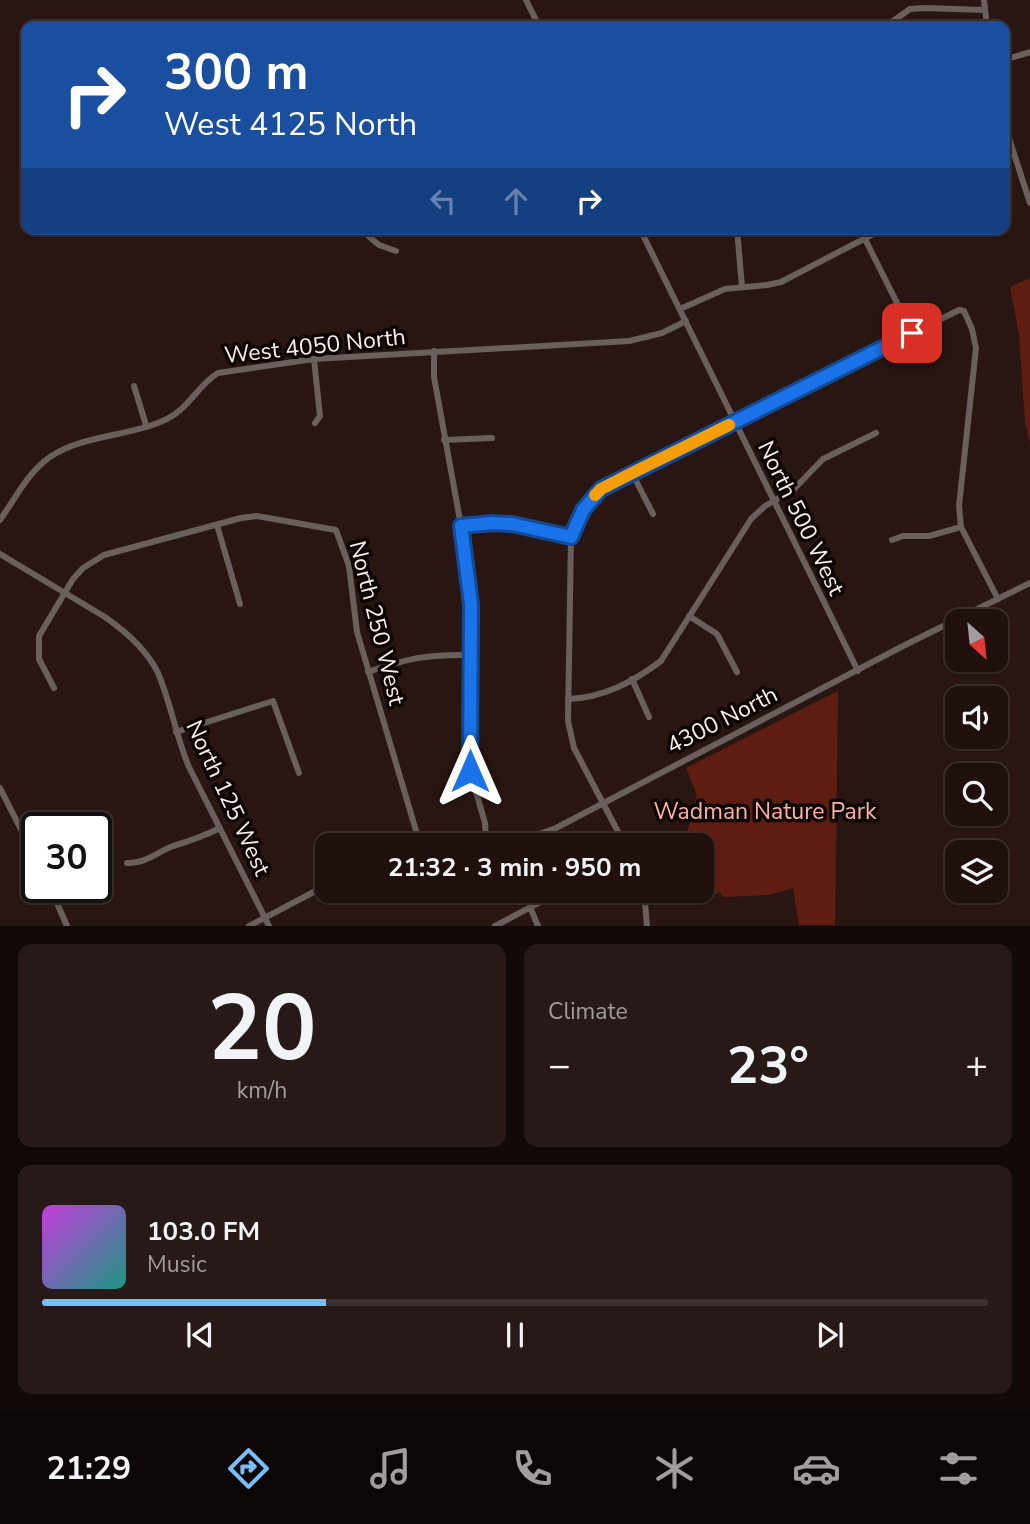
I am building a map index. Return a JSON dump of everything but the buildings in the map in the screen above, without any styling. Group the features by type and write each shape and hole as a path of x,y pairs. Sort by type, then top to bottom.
{"street":[{"path":"526,0 536,21"},
{"path":"984,0 986,21"},
{"path":"893,21 910,9 984,10"},
{"path":"1010,58 1030,52"},
{"path":"1010,141 1030,203"},
{"path":"367,235 379,245 396,251"},
{"name":"North 500 West","path":"643,235 858,671"},
{"path":"738,235 742,287"},
{"path":"863,235 912,333"},
{"path":"680,309 712,293 781,282 872,235"},
{"path":"619,833 574,748 568,721 571,537 576,522 590,500 601,489 959,310 964,312 974,338 975,359 959,506 961,527 998,599"},
{"name":"West 4050 North","path":"0,520 33,473 49,458 71,447 166,420 183,409 205,381 218,373 314,359 629,341 662,333 686,321"},
{"path":"433,351 434,377 461,526 471,604 470,771 483,816 485,833"},
{"path":"314,359 320,416 315,423"},
{"path":"134,386 146,425"},
{"path":"568,699 602,695 661,661 751,519 773,501 793,490 824,459 876,433"},
{"path":"444,440 492,438"},
{"path":"632,473 653,514"},
{"name":"North 250 West","path":"217,525 257,516 336,530 349,566 357,632 415,833"},
{"path":"461,526 512,524 571,537"},
{"path":"54,688 39,659 39,636 83,568 104,555 217,525 240,604"},
{"path":"892,540 903,536 929,536 961,527"},
{"name":"North 125 West","path":"0,554 122,629 150,660 158,674 189,767 269,926"},
{"name":"4300 North","path":"541,833 603,804 903,646 1030,583"},
{"path":"689,616 718,634 737,672"},
{"path":"368,672 431,654 471,655"},
{"path":"632,679 649,717"},
{"path":"176,732 273,701 299,773"},
{"path":"0,788 21,830"},
{"path":"0,806 7,802"},
{"path":"127,863 137,864 171,847 196,841 220,828"},
{"path":"249,926 315,891"},
{"path":"57,903 67,926"},
{"path":"495,926 538,903"},
{"path":"645,903 647,926"},
{"path":"530,907 538,926"}],"green space":[{"path":"1030,278 1030,445 1025,422 1019,334 1010,287"},
{"name":"Wadman Nature Park","path":"838,691 835,925 799,925 793,888 769,895 723,897 720,892 714,895 714,833 687,833 697,795 686,768"}],"slow traffic":[{"path":"595,495 601,489 729,425"}],"route":[{"path":"470,771 471,604 469,570 461,526 512,524 571,537 583,510 601,489 912,333"}]}
